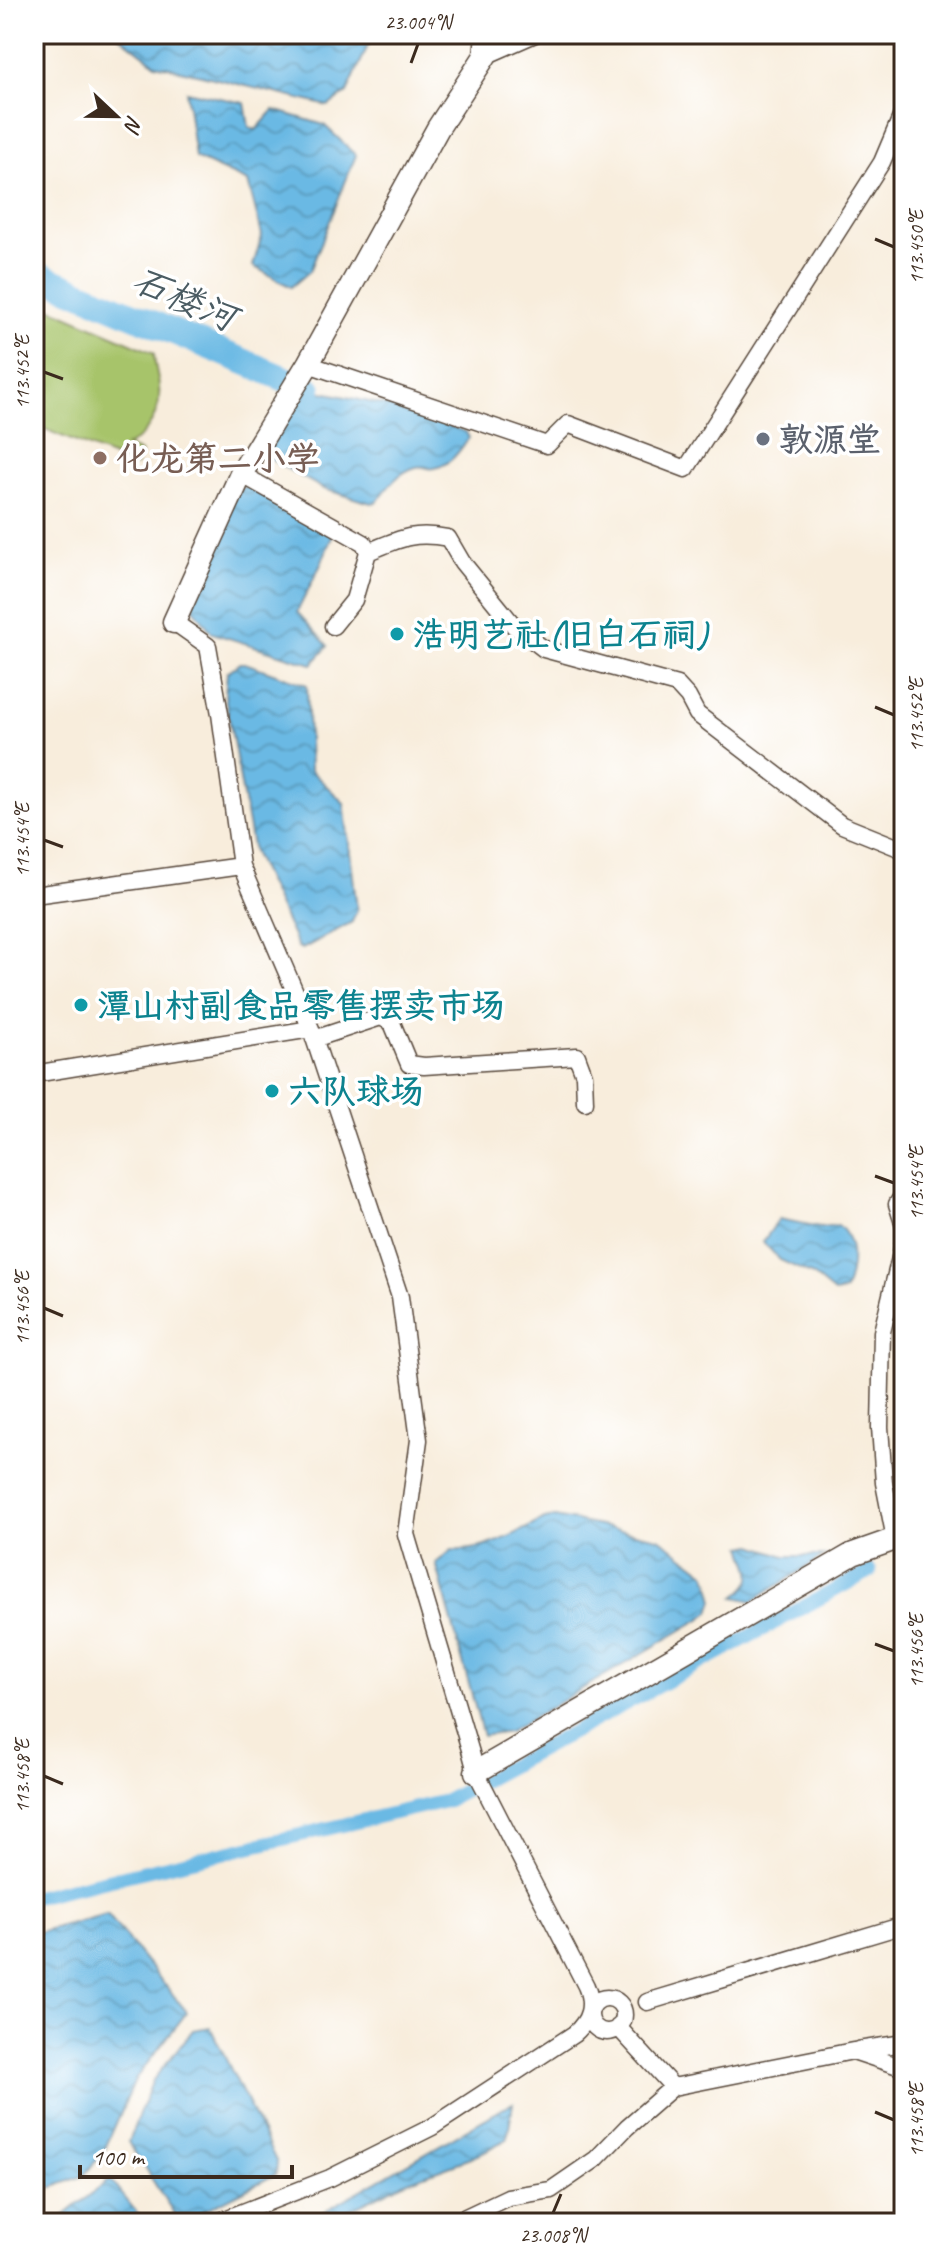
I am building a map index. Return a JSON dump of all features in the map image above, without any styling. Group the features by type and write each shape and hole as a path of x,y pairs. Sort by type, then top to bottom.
{"street":[{"path":"535,34 486,45 305,369 241,474 174,622 208,646 241,866 312,1034 400,1297 419,1440 406,1534 476,1772 586,1986 592,2008 591,2020 614,2027 673,2087"},
{"path":"305,369 547,445 568,424 686,469 882,162 904,110"},
{"path":"241,474 364,543 368,552 354,600 333,626"},
{"path":"368,552 406,536 426,534 448,538 462,562 514,626 544,649 677,685 697,714 842,825 904,850"},
{"path":"34,895 241,866"},
{"path":"34,1074 312,1034 381,1017 392,1023 409,1064 424,1066 577,1056 584,1075 585,1102"},
{"path":"904,1193 897,1204 904,1226"},
{"path":"476,1772 853,1554 900,1537 884,1483 880,1427 882,1332 904,1241"},
{"path":"574,2034 614,2027 647,2002 904,1925"},
{"path":"586,1986 612,1999 624,2013 614,2027"},
{"path":"215,2223 330,2178 432,2127 574,2034 583,2026 599,2000 647,2002"},
{"path":"453,2223 508,2197 551,2190 596,2159 673,2087 904,2043"},
{"path":"853,2051 904,2068"}],"green space":[{"path":"34,301 154,353 159,395 156,413 147,429 126,446 141,453 136,466 34,425"}],"water":[{"path":"117,34 373,34 347,93 328,106 156,64"},
{"path":"186,91 245,103 249,127 256,130 274,110 324,125 356,155 310,271 291,287 253,266 262,235 248,182 195,158"},
{"path":"309,389 393,407 466,432 469,438 455,456 441,466 416,467 404,473 377,502 371,503 324,489 270,459 268,452 291,404"},
{"path":"253,485 333,534 297,612 328,646 312,664 212,633 187,599 237,489"},
{"path":"240,663 307,685 310,770 344,803 357,909 352,922 302,949 298,947 253,852 225,696 227,672"},
{"path":"779,1219 820,1227 838,1225 848,1239 851,1256 845,1291 834,1293 811,1274 780,1260 763,1242"},
{"path":"555,1517 659,1538 707,1574 714,1600 710,1612 702,1618 509,1732 483,1736 436,1563 452,1550 489,1545"},
{"path":"753,1545 785,1556 824,1556 753,1601 735,1597 748,1585 751,1575 743,1547"},
{"path":"107,1914 187,2012 136,2078 103,2153 83,2176 37,2193 34,2191 34,1933"},
{"path":"210,2027 277,2163 276,2174 180,2223 128,2142 153,2080 193,2030"},
{"path":"513,2103 507,2139 473,2157 408,2181 322,2223 304,2223"},
{"path":"110,2179 141,2218 140,2223 55,2223"}],"waterway":[{"name":"石楼河","path":"34,273 309,389"},
{"path":"34,1897 446,1801 870,1571"}],"place":[{"name":"敦源堂","path":"763,439"},
{"name":"化龙第二小学","path":"100,458"},
{"name":"浩明艺社(旧白石祠)","path":"397,634"},
{"name":"潭山村副食品零售摆卖市场","path":"81,1005"},
{"name":"六队球场","path":"272,1091"}]}
